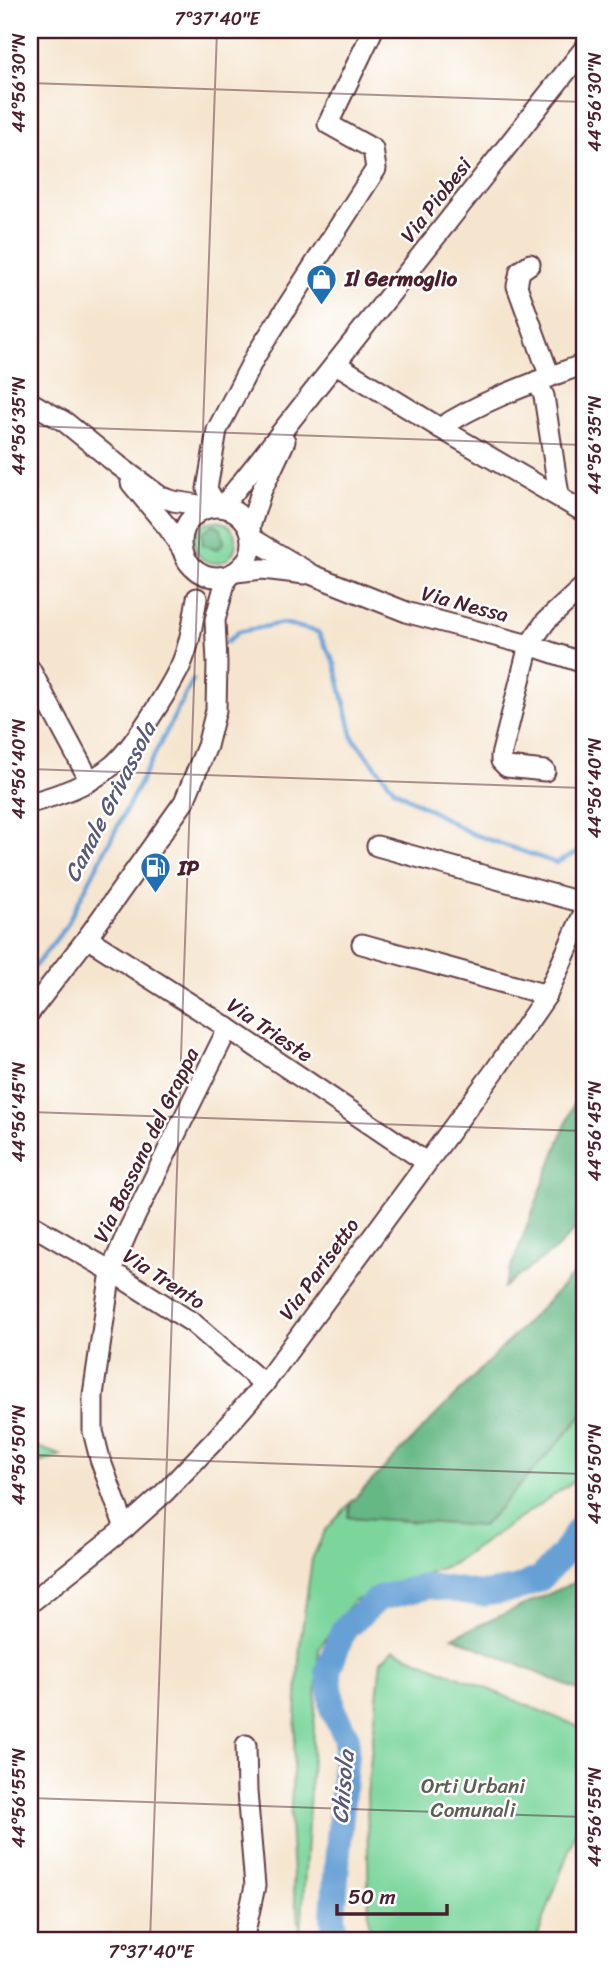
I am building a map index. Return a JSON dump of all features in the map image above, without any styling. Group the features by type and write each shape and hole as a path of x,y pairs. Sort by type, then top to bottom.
{"street":[{"path":"217,507 207,489 217,430 256,355 376,169 373,149 328,124 373,30"},
{"name":"Via Piobesi","path":"217,507 299,412 584,49"},
{"path":"530,264 520,271 517,286 543,379 559,495"},
{"path":"336,364 584,512"},
{"path":"440,428 459,416 584,364"},
{"path":"30,402 65,422 161,497 217,507 243,517 251,533 313,575"},
{"name":"Via Piobesi","path":"251,533 261,492 299,412"},
{"path":"118,465 139,495 169,528 185,554 205,575 263,569 313,575"},
{"path":"207,746 205,664 197,598 182,537 185,526 192,517 201,510 217,507"},
{"path":"30,1012 87,938 184,802 207,746 216,710 215,620 231,574 249,558 251,533"},
{"name":"Via Nessa","path":"313,575 418,617 529,645 546,621 584,586"},
{"path":"30,803 62,794 90,781 114,764 133,743 180,666 190,638 197,598"},
{"path":"545,771 507,767 500,761 529,645 584,663"},
{"path":"30,669 90,781"},
{"path":"377,846 584,902"},
{"name":"Via Parisetto","path":"30,1603 125,1528 197,1459 264,1384 496,1069 547,995 584,912"},
{"name":"Via Trieste","path":"87,938 228,1028 426,1162"},
{"path":"362,944 547,995"},
{"name":"Via Bassano del Grappa","path":"125,1528 100,1459 93,1431 93,1395 111,1271 228,1028"},
{"name":"Via Trento","path":"30,1224 193,1323 264,1384"},
{"path":"243,1941 255,1886 246,1745"}],"green space":[{"path":"215,521 230,527 236,542 230,557 215,563 200,557 194,542 200,527"},
{"path":"214,524 221,529 224,542 218,549 203,545 202,532"},
{"path":"584,1066 584,1221 556,1249 504,1287 578,1092"},
{"path":"584,1264 584,1414 483,1526 348,1517 351,1502"},
{"path":"584,1414 584,1469 580,1477 452,1564 353,1601 319,1648 301,1934 294,1892 290,1824 300,1644 312,1559 325,1531 351,1502 348,1517 483,1526"},
{"path":"30,1444 62,1456 30,1466"},
{"path":"584,1578 584,1693 453,1637"},
{"name":"Orti Urbani Comunali","path":"394,1650 584,1729 584,1808 536,1941 377,1941 369,1924 367,1794 381,1661"}],"waterway":[{"name":"Canale Grivassola","path":"227,642 238,632 283,623 318,632 335,664 353,738 395,790 470,833 556,863 584,849"},
{"name":"Canale Grivassola","path":"30,972 65,928 193,680"},
{"name":"Chisola","path":"335,1941 333,1915 347,1738 333,1711 328,1670 344,1629 379,1598 429,1586 482,1594 516,1589 541,1578 563,1554 584,1521"}],"place":[{"name":"Il Germoglio","path":"322,306"},
{"name":"IP","path":"155,895"}]}
